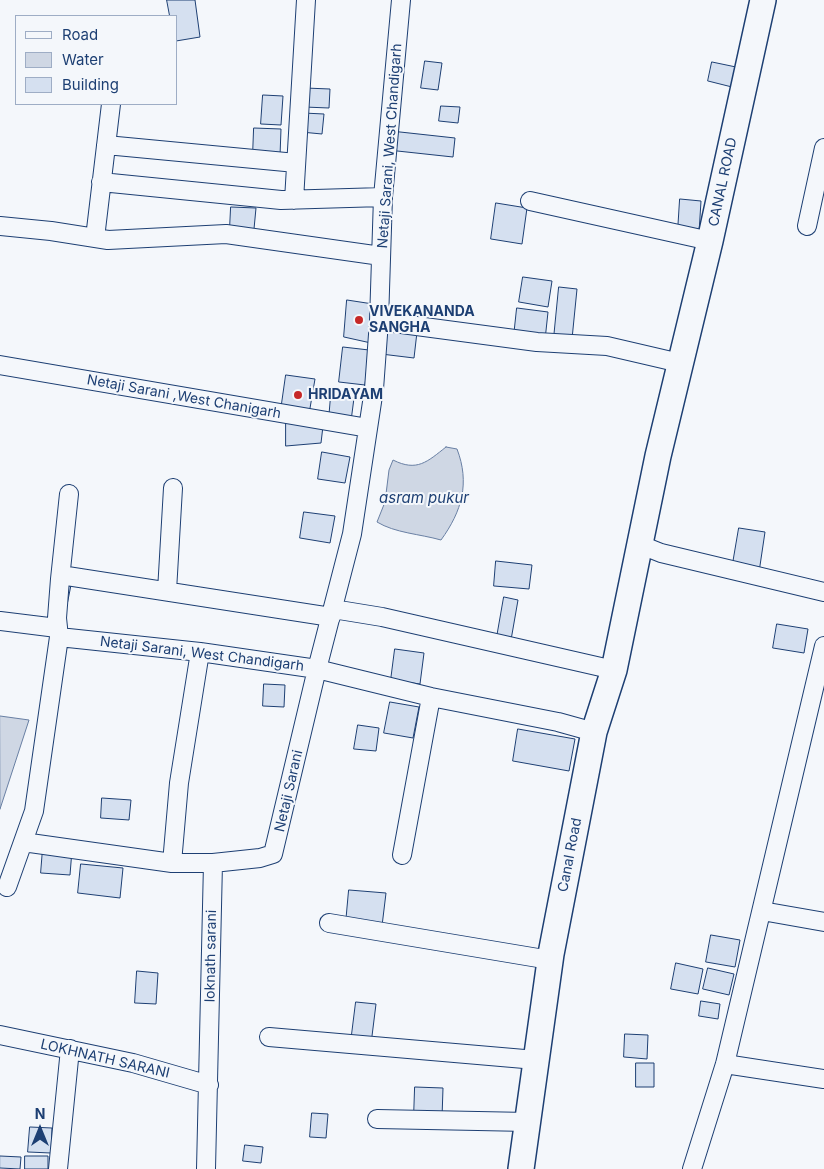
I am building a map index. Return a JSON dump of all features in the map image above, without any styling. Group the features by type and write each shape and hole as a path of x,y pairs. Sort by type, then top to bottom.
{"street":[{"path":"294,200 306,0"},
{"name":"Netaji Sarani, West Chandigarh","path":"0,621 58,632 317,669 352,534 374,389 379,321 383,197 401,0"},
{"name":"CANAL ROAD","path":"651,549 680,363 710,241 762,0"},
{"path":"95,238 111,105"},
{"path":"106,145 296,163"},
{"path":"807,226 824,148"},
{"path":"101,182 294,200 383,197"},
{"path":"530,201 710,241"},
{"path":"0,226 108,240 226,234 381,256"},
{"path":"379,321 537,342 607,346 680,363"},
{"name":"Netaji Sarani ,West Chanigarh","path":"0,365 368,428"},
{"path":"167,591 173,488"},
{"path":"7,887 34,811 58,632 60,579 69,494"},
{"path":"651,549 824,592"},
{"name":"Canal Road","path":"521,1169 550,960 594,732 651,549"},
{"path":"60,579 63,576 67,576 332,613 382,617 614,670"},
{"path":"692,1169 725,1064 824,646"},
{"path":"172,863 179,783 200,652"},
{"path":"317,669 431,697 558,722 594,732"},
{"name":"Netaji Sarani","path":"213,863 260,858 273,854 317,669"},
{"path":"402,855 431,697"},
{"path":"23,842 172,863 213,863"},
{"name":"loknath sarani","path":"206,1169 213,863"},
{"path":"762,911 824,922"},
{"path":"329,923 550,960"},
{"name":"LOKHNATH SARANI","path":"0,1035 133,1063 209,1085"},
{"path":"269,1037 536,1060"},
{"path":"58,1169 70,1049"},
{"path":"725,1064 824,1079"},
{"path":"377,1119 528,1122"}],"water":[{"name":"asram pukur","path":"446,447 457,449 463,473 463,485 459,507 441,540 400,531 377,522 385,502 389,470 393,460 401,464 421,464"},
{"path":"0,716 29,720 0,809"}],"building":[{"path":"167,0 195,0 200,37 178,41 178,15 170,15"},
{"path":"425,61 442,63 438,90 421,88"},
{"path":"712,62 736,67 732,87 708,81"},
{"path":"305,88 330,89 329,108 304,107"},
{"path":"263,95 283,96 281,125 261,124"},
{"path":"441,106 460,107 458,123 439,121"},
{"path":"303,113 324,114 322,134 301,132"},
{"path":"254,128 281,129 280,156 253,155"},
{"path":"391,131 455,138 453,157 388,150"},
{"path":"680,199 701,201 699,233 678,231"},
{"path":"496,203 527,208 522,244 491,239"},
{"path":"231,207 256,208 254,229 230,228"},
{"path":"523,277 552,281 548,307 519,302"},
{"path":"559,287 577,289 572,339 554,338"},
{"name":"VIVEKANANDA SANGHA","path":"347,300 373,304 371,343 344,337"},
{"path":"517,308 548,312 545,340 514,336"},
{"path":"384,328 417,332 414,358 381,354"},
{"path":"343,347 369,350 365,385 339,382"},
{"name":"HRIDAYAM","path":"286,375 315,379 309,414 281,410"},
{"path":"331,396 354,398 351,421 329,419"},
{"path":"286,421 323,426 321,443 286,446"},
{"path":"322,452 350,457 345,483 318,479"},
{"path":"304,512 335,516 330,543 300,538"},
{"path":"739,528 765,532 758,579 731,575"},
{"path":"496,561 532,565 529,589 494,586"},
{"path":"62,584 71,585 67,605 61,604"},
{"path":"504,597 518,600 511,640 497,637"},
{"path":"777,624 808,629 804,653 773,648"},
{"path":"395,649 424,653 420,684 391,680"},
{"path":"264,684 285,685 284,707 263,706"},
{"path":"390,702 419,707 413,738 384,733"},
{"path":"358,725 379,728 376,751 354,749"},
{"path":"518,729 575,739 569,771 513,761"},
{"path":"102,798 131,800 129,820 101,818"},
{"path":"43,848 72,850 70,875 41,873"},
{"path":"81,864 123,868 120,898 78,893"},
{"path":"349,890 386,893 382,926 346,923"},
{"path":"711,935 740,940 735,967 706,962"},
{"path":"676,963 703,969 698,994 671,989"},
{"path":"708,968 734,974 729,995 703,989"},
{"path":"137,971 158,973 156,1004 135,1003"},
{"path":"701,1001 720,1004 718,1019 699,1016"},
{"path":"356,1002 376,1004 371,1044 351,1042"},
{"path":"625,1034 648,1035 647,1059 624,1057"},
{"path":"636,1063 654,1063 654,1087 636,1087"},
{"path":"415,1087 443,1088 442,1118 414,1117"},
{"path":"312,1113 328,1114 326,1138 310,1137"},
{"path":"30,1127 52,1128 51,1153 28,1152"},
{"path":"245,1145 263,1147 261,1163 243,1161"},
{"path":"0,1156 21,1157 20,1169 0,1168"},
{"path":"25,1156 48,1156 48,1169 25,1169"}],"place":[{"name":"VIVEKANANDA SANGHA","path":"359,320"},
{"name":"HRIDAYAM","path":"298,395"}]}
